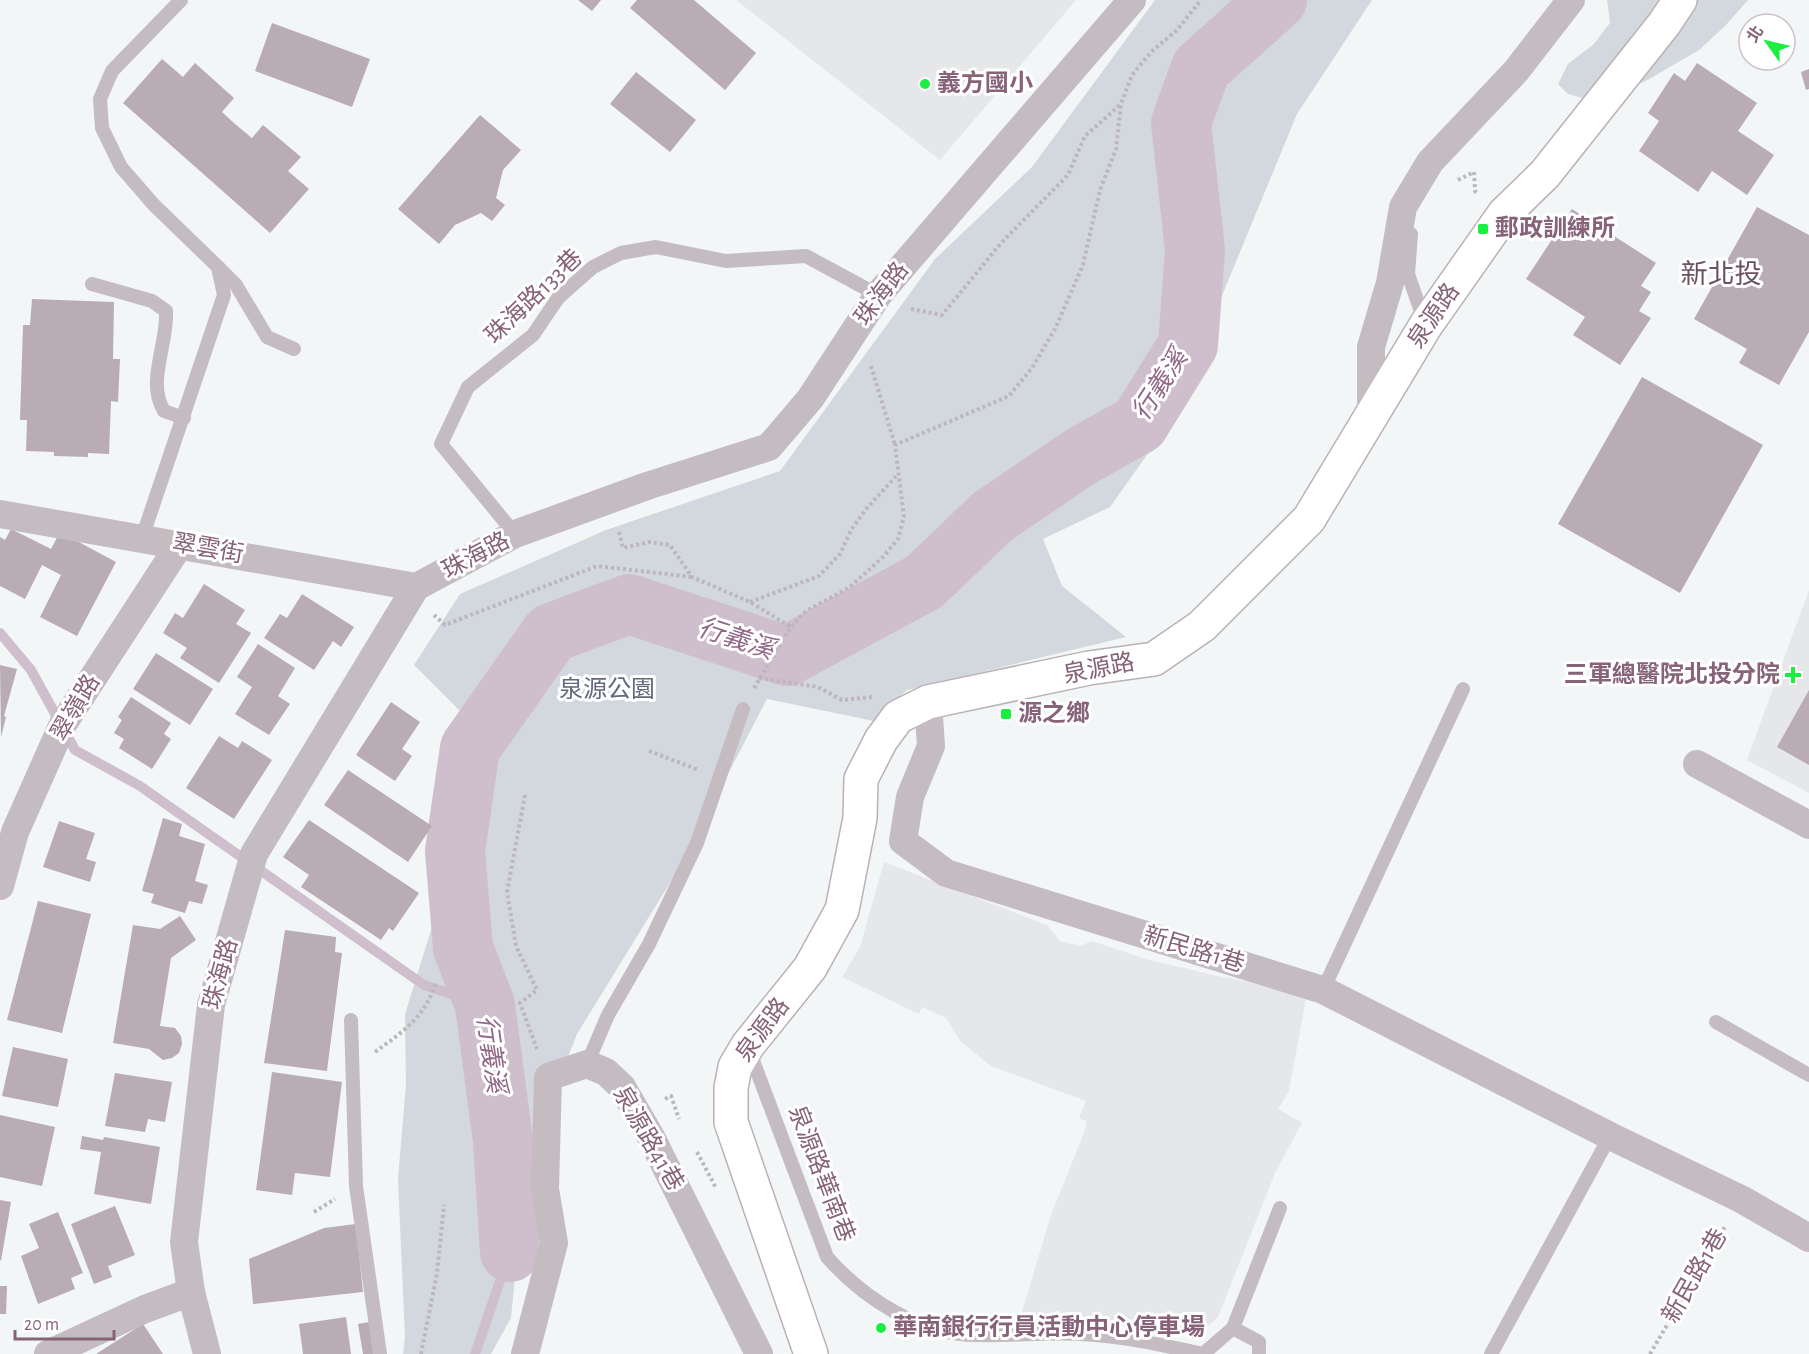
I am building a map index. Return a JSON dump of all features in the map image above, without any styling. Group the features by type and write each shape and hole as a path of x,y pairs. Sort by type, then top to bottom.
{"street":[{"name":"珠海路","path":"207,1354 191,1292 184,1242 211,1005 254,854 416,587 515,534 647,486 769,447 810,399 878,295 1131,0"},
{"path":"1371,420 1371,347 1390,283 1403,207 1430,162 1516,71 1571,0"},
{"name":"泉源路","path":"811,1354 731,1122 731,1089 735,1066 748,1045 810,968 842,910 860,818 861,779 881,740 898,717 928,702 1089,668 1154,659 1202,626 1309,519 1371,420 1426,325 1504,214 1545,174 1664,24 1680,0"},
{"name":"翠雲街","path":"0,514 416,587"},
{"name":"翠嶺路","path":"0,886 15,832 63,724 180,544"},
{"name":"新民路1巷","path":"928,702 931,746 909,797 903,841 946,873 1323,990 1610,1136 1741,1199 1809,1238"},
{"path":"1697,764 1809,825"},
{"path":"525,1354 554,1243 545,1189 548,1077 587,1064"},
{"name":"泉源路41巷","path":"587,1064 606,1072 622,1087 651,1137 759,1354"},
{"path":"48,1354 145,1309 191,1292"}],"lane":[{"path":"181,0 112,71 100,99 102,128 121,167 154,205 236,285 267,337 294,349"},
{"path":"1420,179 1408,274 1426,325"},
{"name":"珠海路133巷","path":"515,534 441,444 468,387 533,335 558,298 593,267 621,254 656,247 726,261 806,256 878,295"},
{"path":"142,538 224,295 218,267"},
{"path":"92,284 152,301 166,311 167,328 156,386 158,401 164,411 184,418"},
{"path":"1323,990 1463,689"},
{"path":"587,1064 608,1015 650,944 687,863 743,709"},
{"path":"351,1020 356,1186 380,1354"},
{"path":"1716,1022 1809,1074"},
{"name":"泉源路華南巷","path":"748,1045 827,1257 840,1272 885,1308 936,1328 974,1336 1033,1332 1083,1334 1135,1340 1203,1354 1233,1328 1280,1208"},
{"path":"1491,1354 1610,1136"},
{"path":"1233,1328 1259,1342 1259,1354"}],"path":[{"path":"895,445 1009,396 1032,368 1055,329 1083,265 1100,190 1116,149 1121,104 1132,75 1151,52 1177,30 1201,0"},
{"path":"911,309 942,315 1002,242 1068,176 1085,136 1121,104"},
{"path":"1456,136 1466,146 1449,174 1456,181 1473,172 1475,191 1504,214"},
{"path":"871,366 895,445 904,517 898,539 884,557 850,586 806,610 791,627 759,678 818,687 842,700 874,697 898,717"},
{"path":"750,602 819,576 840,554 851,530 867,508 899,473"},
{"path":"619,532 623,548 650,542 670,545 692,577"},
{"path":"430,612 446,625 597,566 692,577 750,602 791,627"},
{"path":"649,751 719,778"},
{"path":"525,795 507,892 516,946 537,990 520,1003 548,1077"},
{"path":"351,1069 397,1036 430,1002 436,982"},
{"name":"新民路1巷","path":"1650,1354 1741,1199"},
{"path":"421,1354 437,1273 444,1205"}],"shaded area":[{"name":"義方國小","path":"736,0 1076,0 940,160"},
{"name":"三軍總醫院北投分院","path":"1809,590 1809,793 1747,760"},
{"path":"884,862 1047,925 1060,941 1080,946 1092,941 1146,959 1213,975 1307,993 1289,1091 1278,1109 1302,1123 1275,1173 1218,1317 1195,1337 1099,1323 1019,1322 1051,1215 1084,1133 1087,1121 1079,1118 1086,1101 991,1066 961,1042 946,1018 922,1007 919,1014 842,977 860,947"}],"green space":[{"name":"泉源公園","path":"1155,0 1372,0 1297,114 1169,424 1110,507 1043,539 1062,586 1126,637 907,690 874,721 767,699 679,868 577,1034 526,1163 511,1318 491,1354 403,1354 405,1337 398,1179 406,1084 405,1014 462,830 463,714 414,665 460,594 606,530 780,471 935,259 1032,167"},
{"path":"1607,0 1748,0 1699,50 1644,82 1586,99 1568,94 1558,84 1568,64 1594,44 1610,23"}],"building":[{"path":"578,0 601,0 592,11"},
{"path":"637,0 694,0 756,53 725,90 630,8"},
{"path":"272,23 370,59 352,107 255,71"},
{"path":"162,59 183,77 195,63 234,98 222,112 235,124 252,138 263,125 301,157 288,171 309,189 270,233 123,103"},
{"path":"1697,63 1757,103 1738,131 1774,155 1747,195 1712,171 1698,192 1639,151 1659,121 1648,113 1674,73 1685,81"},
{"path":"1809,69 1809,89 1806,90 1801,72"},
{"path":"636,72 696,120 670,152 610,104"},
{"path":"480,115 521,150 503,170 496,198 505,205 492,221 481,213 455,225 439,244 398,209"},
{"path":"1757,207 1809,235 1809,332 1779,385 1739,363 1747,349 1694,319"},
{"path":"1572,209 1656,263 1641,286 1651,292 1639,311 1651,318 1620,365 1573,335 1585,317 1526,279"},
{"path":"32,299 114,302 113,359 120,359 118,402 111,401 109,454 88,453 88,457 54,456 54,452 26,451 27,420 20,420 23,325 30,325"},
{"path":"1642,377 1763,445 1680,593 1558,524"},
{"path":"11,529 51,549 60,532 116,562 77,636 40,617 61,575 42,565 25,599 0,586 0,537 5,540"},
{"path":"204,584 245,610 236,624 251,633 219,683 180,658 187,648 163,633 175,613 183,618"},
{"path":"302,594 354,627 341,647 333,641 314,670 264,638 280,614 287,618"},
{"path":"258,644 295,668 278,696 290,704 269,735 235,714 252,687 237,677"},
{"path":"156,653 213,689 190,725 133,689"},
{"path":"0,665 17,669 4,716 6,717 1,737"},
{"path":"1809,690 1809,765 1777,747"},
{"path":"131,697 171,723 164,734 171,739 152,769 119,748 124,739 114,733 122,720 118,717"},
{"path":"391,702 420,722 402,749 412,756 395,781 356,755"},
{"path":"219,736 238,748 242,741 272,760 234,819 186,788"},
{"path":"348,770 432,826 408,862 324,805"},
{"path":"163,818 182,824 179,836 205,844 195,881 208,885 202,904 189,901 185,913 151,903 154,894 142,891"},
{"path":"309,820 419,893 393,931 389,928 381,940 301,887 309,875 283,857"},
{"path":"59,821 95,833 86,859 96,862 90,882 43,867"},
{"path":"38,901 91,914 62,1033 7,1020"},
{"path":"180,916 196,940 171,958 160,1026 175,1028 181,1036 182,1044 179,1053 163,1060 149,1049 113,1043 133,925 160,929"},
{"path":"285,930 336,937 335,952 342,953 327,1071 264,1063"},
{"path":"13,1047 68,1059 58,1107 2,1096"},
{"path":"272,1072 342,1082 330,1177 295,1173 292,1195 256,1190"},
{"path":"115,1073 172,1082 165,1122 148,1119 145,1132 105,1126"},
{"path":"0,1115 55,1127 42,1186 0,1177"},
{"path":"82,1136 103,1140 104,1137 160,1147 151,1204 94,1194 101,1152 80,1149"},
{"path":"0,1200 11,1202 1,1261 0,1260"},
{"path":"115,1206 135,1255 108,1266 112,1277 94,1284 71,1224"},
{"path":"58,1212 83,1273 71,1278 75,1289 38,1304 21,1256 39,1248 29,1224"},
{"path":"356,1224 363,1292 253,1304 249,1259 324,1228"},
{"path":"0,1286 7,1286 6,1314 0,1314"},
{"path":"346,1317 351,1354 303,1354 299,1324"},
{"path":"369,1322 374,1354 363,1354 358,1324"},
{"path":"143,1324 163,1354 96,1354"}],"waterway":[{"name":"行義溪","path":"510,1252 503,1141 485,1005 463,948 455,851 470,748 551,633 629,604 787,656 924,582 992,517 1080,457 1139,424 1188,345 1195,250 1181,123 1201,68 1277,0"},
{"path":"0,633 31,670 75,750 140,786 424,985 485,1005"},
{"name":"行義溪","path":"475,1354 510,1252"}],"place":[{"name":"義方國小","path":"925,84"},
{"name":"郵政訓練所","path":"1483,229"},
{"name":"三軍總醫院北投分院","path":"1793,675"},
{"name":"源之鄉","path":"1006,714"},
{"name":"華南銀行行員活動中心停車場","path":"881,1328"}],"district":[{"name":"新北投","path":"1721,274"}]}
